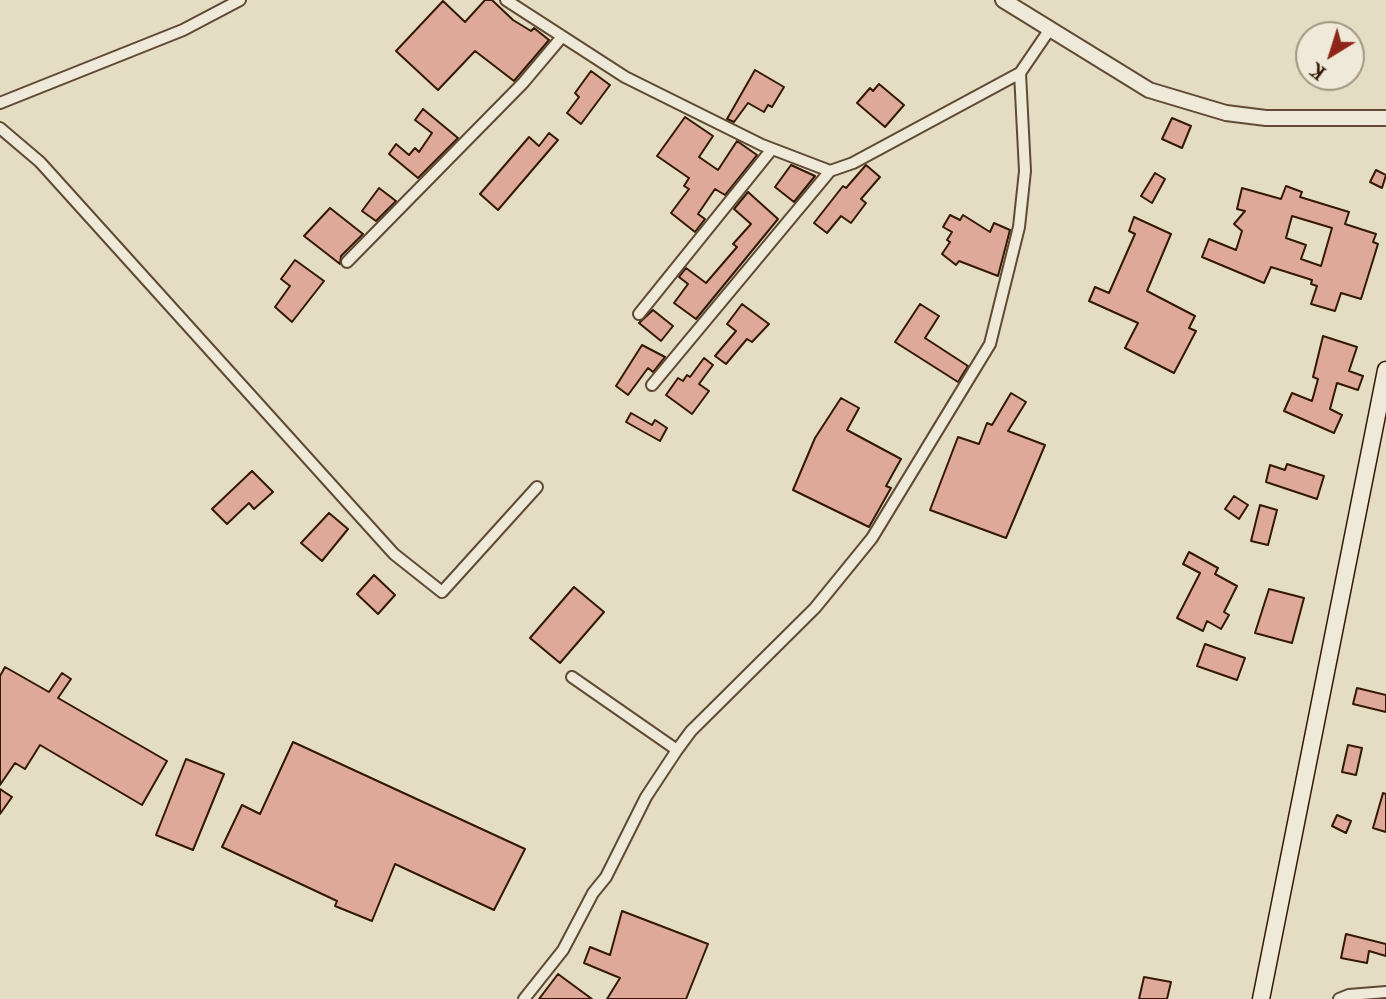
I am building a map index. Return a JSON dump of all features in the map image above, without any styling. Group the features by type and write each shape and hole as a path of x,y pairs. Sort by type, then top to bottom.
{"main road":[{"path":"1261,999 1386,369"}],"street":[{"path":"0,103 183,30 240,0"},
{"path":"506,0 625,78 772,149 830,171"},
{"path":"1003,0 1149,90 1226,113 1266,118 1386,118"},
{"path":"652,385 830,171 853,163 1020,73 1050,29"},
{"path":"347,262 523,83 561,38"},
{"path":"524,999 563,950 593,894 606,877 646,797 677,750 691,731 816,608 872,538 990,344 1019,227 1025,171 1020,73"},
{"path":"0,128 40,162 394,554 442,592 537,486"},
{"path":"639,314 681,258 765,161 772,149"},
{"path":"572,677 677,750"},
{"path":"1339,999 1349,995 1386,992"}],"building":[{"path":"485,0 492,0 513,20 531,31 534,28 549,40 514,81 475,51 438,90 396,51 443,1 465,22"},
{"path":"755,70 784,87 772,107 768,105 764,112 748,103 734,122 727,119"},
{"path":"591,71 610,85 581,124 567,113 579,97 575,93"},
{"path":"879,84 904,105 885,127 857,103 870,88 873,91"},
{"path":"423,109 458,138 418,178 389,154 396,144 409,155 415,148 419,152 432,133 415,120"},
{"path":"685,117 713,136 699,157 718,170 737,141 757,155 725,195 715,189 698,214 705,219 695,232 671,213 689,189 684,186 689,178 657,156"},
{"path":"1172,118 1191,126 1182,148 1162,139"},
{"path":"549,133 558,140 498,210 480,194 529,137 539,146"},
{"path":"791,165 815,176 794,202 775,187"},
{"path":"866,165 880,177 861,199 866,203 851,223 841,216 827,233 814,223 843,186 846,188"},
{"path":"1376,170 1386,175 1382,188 1370,182"},
{"path":"1155,173 1165,179 1152,203 1141,196"},
{"path":"1286,186 1302,192 1300,197 1349,212 1345,224 1376,234 1373,242 1378,244 1361,299 1341,293 1335,311 1311,304 1317,286 1311,284 1312,280 1271,267 1264,283 1202,257 1209,239 1236,250 1242,231 1234,224 1245,211 1237,209 1242,188 1281,199","holes":["1292,216 1332,228 1321,266 1301,259 1306,245 1286,238"]},
{"path":"379,188 396,201 376,221 362,211"},
{"path":"748,192 778,219 696,319 674,303 688,284 679,277 686,268 706,283 737,247 733,244 751,224 734,209"},
{"path":"330,208 363,234 341,256 340,264 304,236"},
{"path":"950,215 960,220 963,215 990,232 994,223 1010,230 998,276 959,261 956,265 942,254 950,242 947,240 952,232 943,227"},
{"path":"1134,217 1171,234 1147,291 1195,316 1189,328 1196,331 1174,373 1125,348 1138,323 1089,301 1095,287 1109,293 1135,234 1129,231"},
{"path":"295,260 324,281 292,322 275,307 290,286 281,279"},
{"path":"742,304 769,324 752,342 747,339 726,364 715,356 736,331 727,324"},
{"path":"920,304 939,316 925,338 968,366 958,382 895,342"},
{"path":"653,310 673,326 661,341 639,323"},
{"path":"1323,336 1357,347 1349,371 1363,376 1358,390 1337,383 1330,409 1342,415 1334,433 1284,411 1292,393 1312,401 1318,379 1313,377"},
{"path":"642,345 665,357 653,372 648,368 628,395 616,386"},
{"path":"704,358 713,365 699,384 709,391 692,414 666,395 678,378 683,381 687,375 690,377"},
{"path":"1011,393 1026,402 1008,431 1045,445 1006,538 930,510 958,437 979,444 987,423 992,425"},
{"path":"841,398 859,408 847,430 901,459 886,486 891,488 869,527 793,490 815,438"},
{"path":"631,413 652,425 655,420 667,428 660,441 626,422"},
{"path":"1287,464 1324,476 1317,499 1266,482 1270,465 1285,470"},
{"path":"252,471 273,492 254,509 249,503 227,524 212,509"},
{"path":"1234,496 1248,505 1239,519 1225,509"},
{"path":"1260,505 1277,510 1268,545 1251,541"},
{"path":"329,513 348,529 322,561 301,543"},
{"path":"1189,552 1218,568 1215,574 1237,586 1224,612 1229,615 1221,629 1207,621 1203,631 1177,618 1200,573 1183,564"},
{"path":"374,575 395,595 378,614 357,594"},
{"path":"574,587 604,612 560,663 530,638"},
{"path":"1269,589 1304,598 1292,643 1255,633"},
{"path":"1205,644 1245,658 1237,680 1197,666"},
{"path":"5,667 49,692 62,673 71,679 58,698 167,761 142,805 40,745 25,769 15,763 0,785 0,676"},
{"path":"1357,688 1386,695 1386,712 1353,704"},
{"path":"293,742 525,849 494,910 395,864 372,921 335,906 337,901 222,847 242,805 260,814"},
{"path":"1348,745 1362,748 1356,775 1342,772"},
{"path":"186,759 224,774 193,850 156,835"},
{"path":"0,789 12,797 0,814"},
{"path":"1383,793 1386,794 1386,832 1373,828"},
{"path":"1337,815 1351,821 1346,833 1332,826"},
{"path":"622,911 708,944 686,999 607,999 620,978 584,963 590,947 610,955"},
{"path":"1346,934 1386,944 1386,956 1369,951 1367,963 1341,958"},
{"path":"558,974 592,999 539,999"},
{"path":"1144,977 1171,982 1167,999 1139,999"}]}
